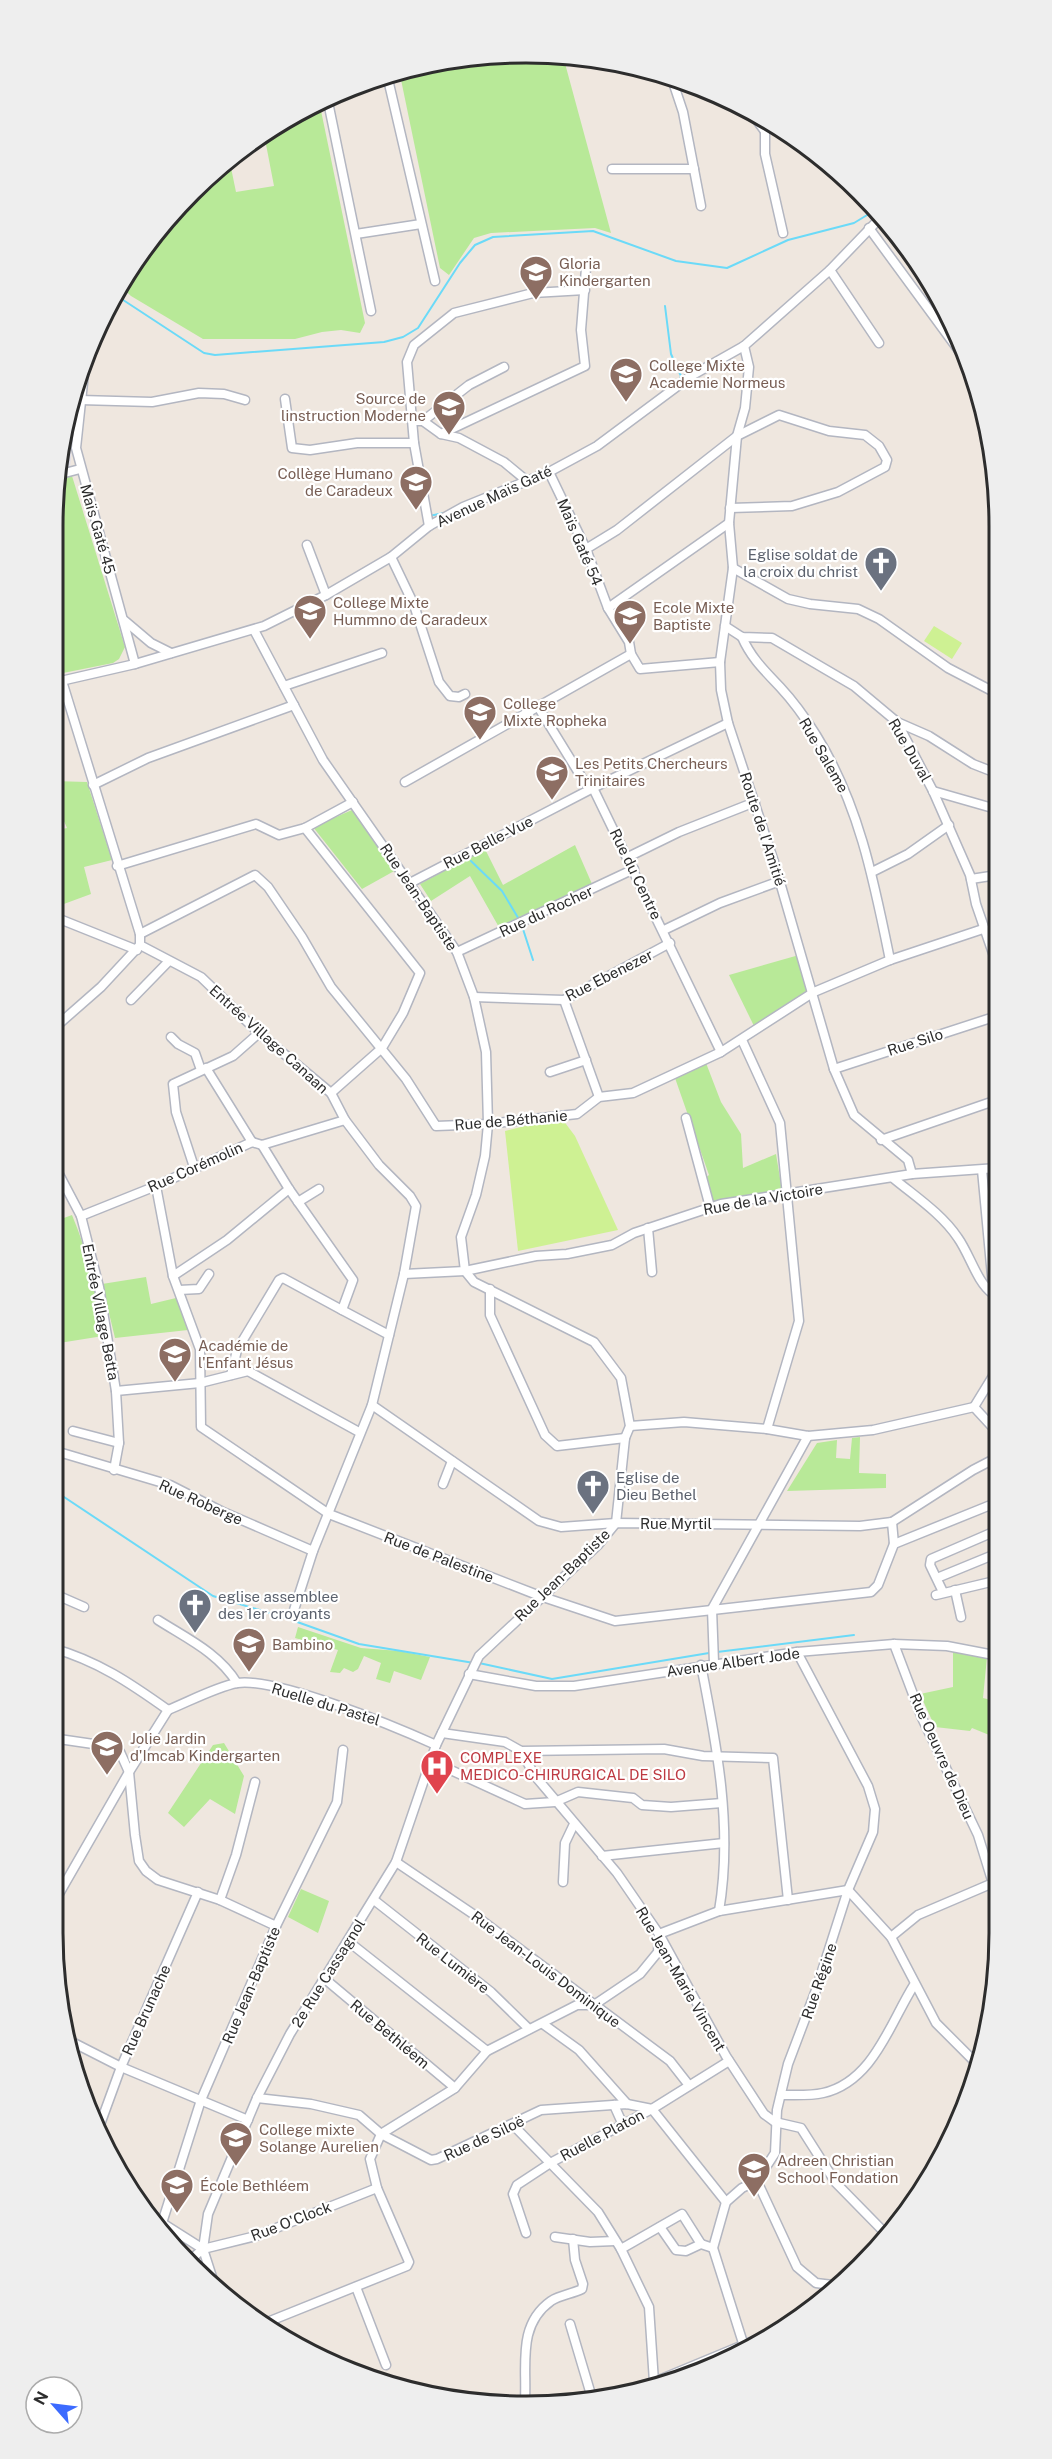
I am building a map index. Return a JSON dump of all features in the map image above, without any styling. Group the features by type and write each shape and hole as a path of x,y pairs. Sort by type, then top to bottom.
{"street":[{"path":"389,84 435,281"},
{"path":"676,88 683,112 702,206"},
{"path":"329,107 371,311"},
{"path":"765,129 765,154 783,232"},
{"path":"612,169 694,169"},
{"name":"Avenue Maïs Gaté","path":"63,681 135,664 254,630 326,595 391,556 429,526 463,507 549,472 597,446 691,376 744,346 830,270 875,222"},
{"path":"356,234 421,224"},
{"path":"869,228 948,335"},
{"path":"441,434 585,366 581,330 586,268"},
{"path":"830,270 879,343"},
{"path":"429,526 414,443 419,421 407,362 414,345 425,333 453,313 533,293 585,290"},
{"name":"Route de l'Amitié","path":"744,346 749,368 745,408 737,436 730,508 733,568 720,662 721,690 728,723 780,881 814,992 834,1068 854,1115 881,1140 908,1160 912,1174"},
{"path":"419,421 469,385 504,367"},
{"path":"81,400 152,402 199,393 224,394 245,400"},
{"path":"285,399 292,448 310,450 357,443 414,443"},
{"name":"Maïs Gaté 45","path":"80,404 76,448 80,469 135,664"},
{"path":"586,549 617,530 737,436 778,415 829,431 865,435 879,446 887,460 885,467 838,492 792,506 730,508"},
{"path":"419,421 441,434 459,438 504,462 527,481"},
{"path":"66,473 80,469"},
{"name":"Maïs Gaté 54","path":"549,472 586,549 608,608 629,642 631,654"},
{"path":"608,608 729,523"},
{"path":"307,545 326,595"},
{"path":"391,556 414,605 439,682 450,696 459,698 465,694"},
{"path":"733,568 788,599 810,604 858,609 879,619 948,668 989,689"},
{"path":"124,620 151,643 171,653"},
{"path":"725,626 742,637"},
{"name":"Rue Jean-Baptiste","path":"254,630 323,760 457,952 474,997 486,1052 488,1124 485,1156 476,1195 461,1237 465,1271"},
{"name":"Rue Duval","path":"742,637 772,638 854,687 897,722 949,825 971,879 989,944"},
{"name":"Rue Saleme","path":"742,637 760,668 782,688 815,733 842,780 872,872 890,960"},
{"path":"284,686 382,653"},
{"path":"405,782 537,705 631,654 640,669 720,662"},
{"path":"63,684 117,866 140,934 138,948 63,1020"},
{"path":"93,785 148,758 294,705"},
{"name":"Rue du Centre","path":"537,705 585,783 593,788 664,930 721,1052"},
{"path":"897,722 929,736 973,764 989,770"},
{"name":"Rue Belle-Vue","path":"410,883 593,788 728,723"},
{"path":"933,791 989,807"},
{"path":"117,866 256,824 279,835 305,828 353,802"},
{"path":"628,857 678,832 755,802"},
{"path":"872,872 909,854 949,825"},
{"path":"305,828 420,974 403,1013 382,1048 331,1093"},
{"name":"Rue du Rocher","path":"457,952 634,869"},
{"name":"Rue de Béthanie","path":"140,934 255,874 268,887 302,937 331,987 406,1079 436,1126 488,1124 577,1114 600,1097 633,1094 721,1052 814,992 890,960 983,929"},
{"path":"971,879 989,876"},
{"name":"Rue Ebenezer","path":"664,930 720,903 780,881"},
{"path":"63,920 138,948"},
{"name":"Rue Ebenezer","path":"474,997 564,1000 670,943"},
{"name":"Entrée Village Canaan","path":"138,948 201,977 259,1034 331,1093 345,1120 379,1165 416,1206 404,1274 372,1405 359,1432 313,1551 294,1610"},
{"path":"131,1000 169,961"},
{"path":"564,1000 600,1097"},
{"name":"Rue Silo","path":"834,1068 989,1019"},
{"path":"194,1167 176,1112 173,1084 233,1056 259,1034"},
{"path":"171,1037 178,1044 195,1053 252,1142"},
{"path":"742,1040 780,1123 785,1194 799,1321 767,1429"},
{"path":"550,1072 586,1060"},
{"path":"881,1140 989,1103"},
{"path":"686,1118 710,1207"},
{"name":"Rue Corémolin","path":"81,1216 156,1186 252,1142 262,1146 345,1120"},
{"path":"262,1146 289,1189 353,1280 342,1310"},
{"name":"Rue de la Victoire","path":"404,1274 465,1271 536,1256 567,1254 612,1245 648,1228 710,1207 912,1174 989,1169"},
{"path":"982,1170 989,1223"},
{"path":"893,1178 945,1221 975,1264 983,1286 989,1291"},
{"name":"Entrée Village Betta","path":"63,1182 81,1216 99,1287 117,1391 119,1443 114,1470"},
{"name":"Rue de Palestine","path":"156,1186 174,1276 200,1349 201,1427 329,1514 540,1596 615,1620 870,1592 878,1585 894,1544 892,1522"},
{"path":"174,1276 227,1240 289,1189"},
{"path":"298,1202 319,1189"},
{"path":"648,1228 652,1272"},
{"path":"465,1271 474,1282 594,1342 621,1378 630,1426 684,1422 767,1429 808,1436 873,1430 974,1407 989,1383"},
{"path":"179,1290 199,1289 209,1274"},
{"path":"231,1375 237,1350 282,1278 390,1335"},
{"path":"490,1289 490,1316 545,1435 557,1446 625,1438"},
{"path":"117,1391 200,1383 248,1371 359,1432"},
{"name":"Rue Myrtil","path":"372,1405 539,1521 561,1527 616,1523 860,1526 892,1522 989,1462"},
{"path":"974,1407 989,1423"},
{"name":"Rue Jean-Baptiste","path":"470,1671 478,1656 540,1596 598,1545 616,1523 625,1438 630,1426"},
{"path":"73,1431 119,1443"},
{"path":"714,1663 712,1609 808,1436"},
{"name":"Rue Roberge","path":"63,1454 170,1485 221,1511 313,1551"},
{"path":"443,1484 452,1461"},
{"path":"894,1544 989,1506"},
{"path":"989,1534 930,1561 937,1578 939,1593 989,1582"},
{"path":"937,1578 989,1558"},
{"path":"955,1590 961,1617"},
{"path":"63,1598 84,1607"},
{"path":"158,1620 215,1657 228,1668 237,1683"},
{"name":"Avenue Albert Jode","path":"470,1671 536,1686 574,1686 797,1652 894,1644 947,1646 989,1654"},
{"name":"Rue Oeuvre de Dieu","path":"894,1644 922,1718 978,1835 989,1870"},
{"path":"63,1652 93,1662 121,1677 168,1710 129,1772 63,1887"},
{"name":"Rue Régine","path":"757,2181 774,2153 775,2122 788,2064 816,1990 848,1890 873,1832 875,1809 868,1785 797,1652"},
{"path":"701,1665 719,1756 726,1872 719,1911"},
{"name":"2e Rue Cassagnol","path":"210,2270 203,2249 208,2214 257,2098 290,2034 396,1862 436,1745 470,1671"},
{"name":"Ruelle du Pastel","path":"168,1710 237,1683 271,1686 382,1721 436,1745"},
{"path":"442,1733 506,1742 520,1751 664,1749 703,1756 773,1758 788,1900"},
{"path":"63,1740 107,1746 120,1752 129,1772 139,1860 146,1871 158,1880 220,1900 276,1926"},
{"name":"Rue Jean-Baptiste","path":"162,2219 201,2100 276,1926 337,1802 343,1750"},
{"name":"Rue Jean-Marie Vincent","path":"520,1751 555,1802 602,1856 659,1934 729,2061 764,2114 775,2122"},
{"path":"431,1761 525,1804 555,1802 578,1792 633,1798 642,1805 671,1807 722,1803"},
{"path":"220,1900 236,1855 255,1782"},
{"path":"563,1882 565,1843 574,1824"},
{"path":"602,1856 724,1843"},
{"name":"Rue Jean-Louis Dominique","path":"396,1862 473,1914 670,2061 688,2084"},
{"path":"891,1937 918,1915 989,1885"},
{"path":"274,2321 405,2268 409,2262 377,2188 370,2160 381,2134 455,2088 487,2051 577,2005 594,2005 640,1974 658,1952 659,1934 719,1911 848,1890 891,1937 914,1985 936,2023 971,2058"},
{"name":"Rue Brunache","path":"102,2119 121,2067 198,1892"},
{"name":"Rue Lumière","path":"374,1900 491,1992 529,2028"},
{"path":"348,1942 487,2051"},
{"name":"Rue Bethléem","path":"325,1979 455,2088"},
{"path":"781,2095 825,2093 855,2078 877,2054 914,1985"},
{"path":"543,2024 579,2050 627,2104"},
{"path":"77,2045 121,2067 248,2120"},
{"name":"Ruelle Platon","path":"526,2233 514,2189 552,2162 652,2109 688,2084 729,2061"},
{"name":"Rue de Siloë","path":"257,2098 311,2104 360,2115 381,2134 431,2160 542,2110 627,2104 652,2109"},
{"path":"614,2105 623,2125"},
{"path":"652,2109 726,2202"},
{"path":"775,2122 801,2128 836,2183 881,2229"},
{"path":"513,2125 552,2162 598,2212 618,2245 649,2307 654,2378"},
{"path":"743,2342 713,2248 726,2202 742,2188 757,2181 797,2267 816,2283 827,2284"},
{"name":"Rue O'Clock","path":"203,2249 256,2236 377,2188"},
{"path":"555,2237 618,2245 660,2227 682,2214 701,2244 713,2248"},
{"path":"660,2227 676,2250 686,2251 701,2244"},
{"path":"173,2233 203,2249 195,2256"},
{"path":"525,2396 523,2353 526,2336 532,2323 552,2300 582,2289 583,2284 575,2260 573,2239"},
{"path":"357,2287 386,2365"},
{"path":"570,2324 590,2391"},
{"path":"697,2363 721,2353"}],"shaded area":[{"path":"74,429 70,468 67,469"}],"green space":[{"path":"496,64 565,65 611,233 595,228 491,233 474,238 449,275 440,268 401,80 436,72"},
{"path":"321,111 365,323 360,333 341,330 295,339 203,339 126,292 159,244 178,221 231,169 236,192 274,186 266,143"},
{"path":"72,476 125,647 119,659 113,663 63,673 63,526 66,478"},
{"path":"934,626 962,643 952,659 924,641"},
{"path":"63,781 87,782 112,860 84,867 91,894 63,904 63,829 67,828 63,819"},
{"path":"352,810 396,870 362,889 313,827"},
{"path":"575,845 592,884 500,929 470,876 431,901 420,884 485,849 503,885"},
{"path":"799,955 809,993 754,1026 729,975"},
{"path":"706,1063 721,1102 741,1134 743,1168 776,1154 782,1190 711,1202 704,1179 709,1175 675,1078"},
{"path":"549,1120 563,1120 575,1136 618,1230 518,1251 505,1131"},
{"path":"72,1215 83,1244 92,1274 103,1336 63,1342 63,1218"},
{"path":"146,1277 151,1304 176,1298 188,1330 115,1338 102,1284"},
{"path":"860,1437 859,1473 886,1474 886,1488 787,1491 817,1443 837,1440 836,1458 850,1459 852,1438"},
{"path":"298,1627 361,1648 399,1651 430,1657 421,1680 394,1671 390,1683 376,1679 381,1663 364,1656 358,1669 353,1672 344,1668 340,1673 330,1672 338,1650 295,1638"},
{"path":"953,1651 987,1657 983,1698 989,1700 989,1735 972,1728 970,1731 935,1727 920,1694 953,1687"},
{"path":"224,1743 244,1776 235,1814 210,1799 184,1827 168,1813 213,1745"},
{"path":"301,1889 329,1901 318,1933 288,1917"}],"waterway":[{"path":"122,299 204,353 215,355 384,342 403,337 418,328 460,263 475,245 493,237 593,231 676,261 727,268 788,240 854,223 868,215"},
{"path":"665,306 671,354 681,376 679,381"},
{"path":"429,516 444,513"},
{"path":"471,861 502,891 520,921"},
{"path":"522,926 533,960"},
{"path":"63,1496 213,1596 286,1618 359,1644 474,1663"},
{"path":"717,1652 854,1635"},
{"path":"479,1663 552,1679 709,1653"}],"place":[{"name":"Gloria Kindergarten","path":"536,301"},
{"name":"College Mixte Academie Normeus","path":"626,403"},
{"name":"Source de linstruction Moderne","path":"449,436"},
{"name":"Collège Humano de Caradeux","path":"416,511"},
{"name":"Eglise soldat de la croix du christ","path":"881,592"},
{"name":"College Mixte Hummno de Caradeux","path":"310,640"},
{"name":"Ecole Mixte Baptiste","path":"630,645"},
{"name":"College Mixte Ropheka","path":"480,741"},
{"name":"Les Petits Chercheurs Trinitaires","path":"552,801"},
{"name":"Académie de l'Enfant Jésus","path":"175,1383"},
{"name":"Eglise de Dieu Bethel","path":"593,1515"},
{"name":"eglise assemblee des 1er croyants","path":"195,1634"},
{"name":"Bambino","path":"249,1673"},
{"name":"Jolie Jardin d'Imcab Kindergarten","path":"107,1776"},
{"name":"COMPLEXE MEDICO-CHIRURGICAL DE SILO","path":"437,1795"},
{"name":"College mixte Solange Aurelien","path":"236,2167"},
{"name":"Adreen Christian School Fondation","path":"754,2198"},
{"name":"École Bethléem","path":"177,2214"}]}
